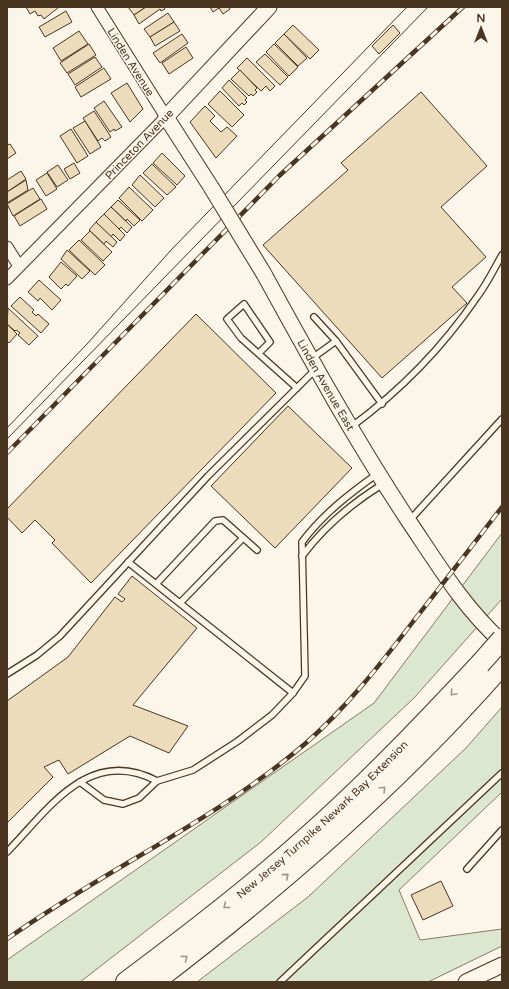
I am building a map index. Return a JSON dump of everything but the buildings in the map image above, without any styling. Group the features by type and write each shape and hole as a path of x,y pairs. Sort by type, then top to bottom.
{"highway":[{"name":"New Jersey Turnpike Newark Bay Extension","path":"154,982 248,908 320,847 372,800 430,742 492,668 502,639"},
{"name":"New Jersey Turnpike Newark Bay Extension","path":"126,982 233,901 299,845 355,793 419,729 492,668"}],"street":[{"name":"Linden Avenue","path":"97,7 166,116"},
{"name":"Princeton Avenue","path":"7,279 166,116 269,7"},
{"name":"Linden Avenue East","path":"166,116 264,274 381,479 466,605 502,642"},
{"path":"7,246 19,266"},
{"path":"466,982 502,965"}],"lane":[{"path":"352,427 382,404 437,349 478,297 502,255"},
{"path":"259,353 270,342 244,304 228,319 241,338 297,388"},
{"path":"314,317 336,341 382,404"},
{"path":"7,674 37,655 60,636 208,476 297,388 314,364 336,341"},
{"path":"409,521 502,418"},
{"path":"302,556 340,516 381,479"},
{"path":"80,782 104,800 123,804 139,798 157,781 193,770 238,741 272,715 293,693 305,676 302,542 312,529 347,495 381,479"},
{"path":"157,583 215,521 223,520 257,550"},
{"path":"181,602 243,538"},
{"path":"128,562 181,602 293,693"},
{"path":"7,852 57,799 80,782 100,772 118,770 146,776 157,781"},
{"path":"280,982 502,774"},
{"path":"467,869 502,830"}],"green space":[{"path":"502,533 502,599 414,698 261,842 80,982 7,982 7,960 374,703"},
{"path":"502,707 502,792 399,890 420,940 502,929 502,946 428,982 197,982 308,897 466,748"}],"tram line":[{"path":"7,428 87,344 172,249 407,7"},
{"path":"7,439 428,7"}],"railway":[{"path":"7,453 279,176 463,7"},
{"path":"7,939 82,890 235,797 271,771 321,730 375,671 502,507"}]}
